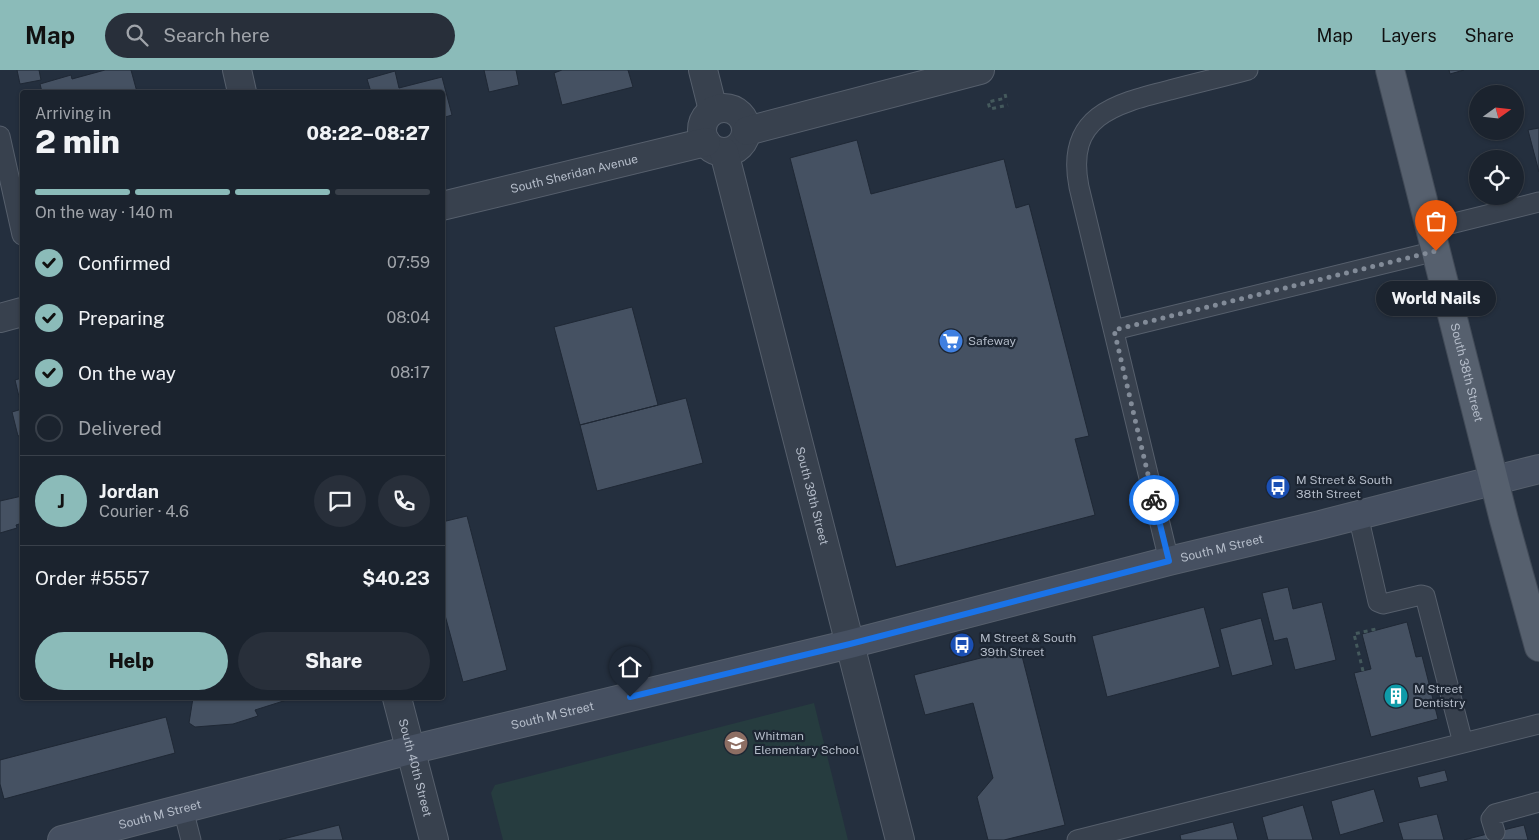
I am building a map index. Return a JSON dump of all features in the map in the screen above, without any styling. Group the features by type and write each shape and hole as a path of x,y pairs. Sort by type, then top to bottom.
{"main road":[{"name":"South 38th Street","path":"1390,70 1494,480 1539,647"}],"street":[{"path":"237,70 242,90"},
{"path":"703,70 713,110"},
{"path":"747,131 980,70"},
{"path":"726,107 733,109 743,118 747,131 742,144 737,148 715,147 702,136 702,128 708,114 713,110 726,107"},
{"name":"South Sheridan Avenue","path":"445,205 715,147"},
{"name":"South 39th Street","path":"715,147 850,644 900,840"},
{"path":"0,318 20,313"},
{"name":"South M Street","path":"62,840 410,750 850,644 1169,561 1539,469"},
{"name":"South 40th Street","path":"398,700 434,840"}],"lane":[{"path":"1169,561 1077,179 1076,165 1078,152 1086,130 1099,115 1130,100 1248,70"},
{"path":"0,136 20,226"},
{"path":"1114,330 1433,240 1539,202"},
{"path":"1358,515 1378,602 1383,604 1421,595 1425,596 1463,744"},
{"path":"1077,840 1539,724"},
{"path":"1495,832 1491,819 1494,814 1539,802"},
{"path":"183,809 191,840"}],"path":[{"path":"1005,94 1006,98 988,102 990,109 1008,105"},
{"path":"1363,671 1354,634 1384,627"}],"green space":[{"name":"Whitman Elementary School","path":"814,703 848,840 503,840 491,793 495,785"}],"building":[{"path":"17,70 39,70 41,80 20,84"},
{"path":"105,70 131,70 136,90 42,90 40,84 71,75 72,79"},
{"path":"484,70 516,70 519,85 489,92"},
{"path":"562,70 628,70 633,87 562,105 554,73"},
{"path":"1449,70 1464,70 1450,74"},
{"path":"395,71 399,88 442,77 452,115 445,117 445,90 370,90 367,79"},
{"path":"1539,128 1539,172 1528,130"},
{"name":"Safeway","path":"857,140 871,194 1004,159 1016,208 1029,204 1089,436 1075,439 1095,515 896,567 790,158"},
{"path":"632,307 658,405 580,425 554,327"},
{"path":"20,379 20,401 15,380"},
{"path":"686,398 703,463 597,491 580,425"},
{"path":"20,410 20,436 18,436 12,412"},
{"path":"20,496 20,524 16,525 17,528 0,533 0,501"},
{"path":"467,516 507,670 463,682 445,615 445,521"},
{"path":"1288,587 1293,609 1322,602 1336,660 1295,670 1287,638 1274,641 1262,593"},
{"path":"1204,607 1220,667 1107,697 1092,636"},
{"path":"1261,618 1273,665 1232,676 1220,629"},
{"name":"M Street Dentistry","path":"1407,622 1416,657 1422,656 1438,719 1371,737 1354,673 1371,669 1362,634"},
{"path":"961,645 962,650 951,652 950,647"},
{"path":"1020,648 1065,825 1004,840 988,840 977,797 993,778 973,703 925,715 914,675"},
{"path":"193,700 287,700 255,710 258,716 233,724 195,727 189,723"},
{"path":"166,717 175,753 4,799 0,784 0,760"},
{"path":"1445,770 1448,781 1420,788 1417,777"},
{"path":"1374,789 1384,822 1340,835 1331,801"},
{"path":"1303,805 1313,840 1268,840 1262,817"},
{"path":"1437,814 1444,840 1403,840 1398,823"},
{"path":"1233,822 1238,840 1181,840 1180,835"},
{"path":"339,825 343,840 279,840"},
{"path":"1524,825 1528,840 1464,840 1495,832"}],"way so far":[{"path":"1154,500 1114,330 1436,251"}],"place":[{"name":"World Nails","path":"1436,251"},
{"name":"Safeway","path":"951,341"},
{"name":"M Street & South 38th Street","path":"1278,487"},
{"name":"M Street & South 39th Street","path":"962,645"},
{"name":"M Street Dentistry","path":"1396,696"},
{"name":"Whitman Elementary School","path":"736,743"}],"route":[{"path":"630,697 850,644 1169,561 1154,500"}]}
